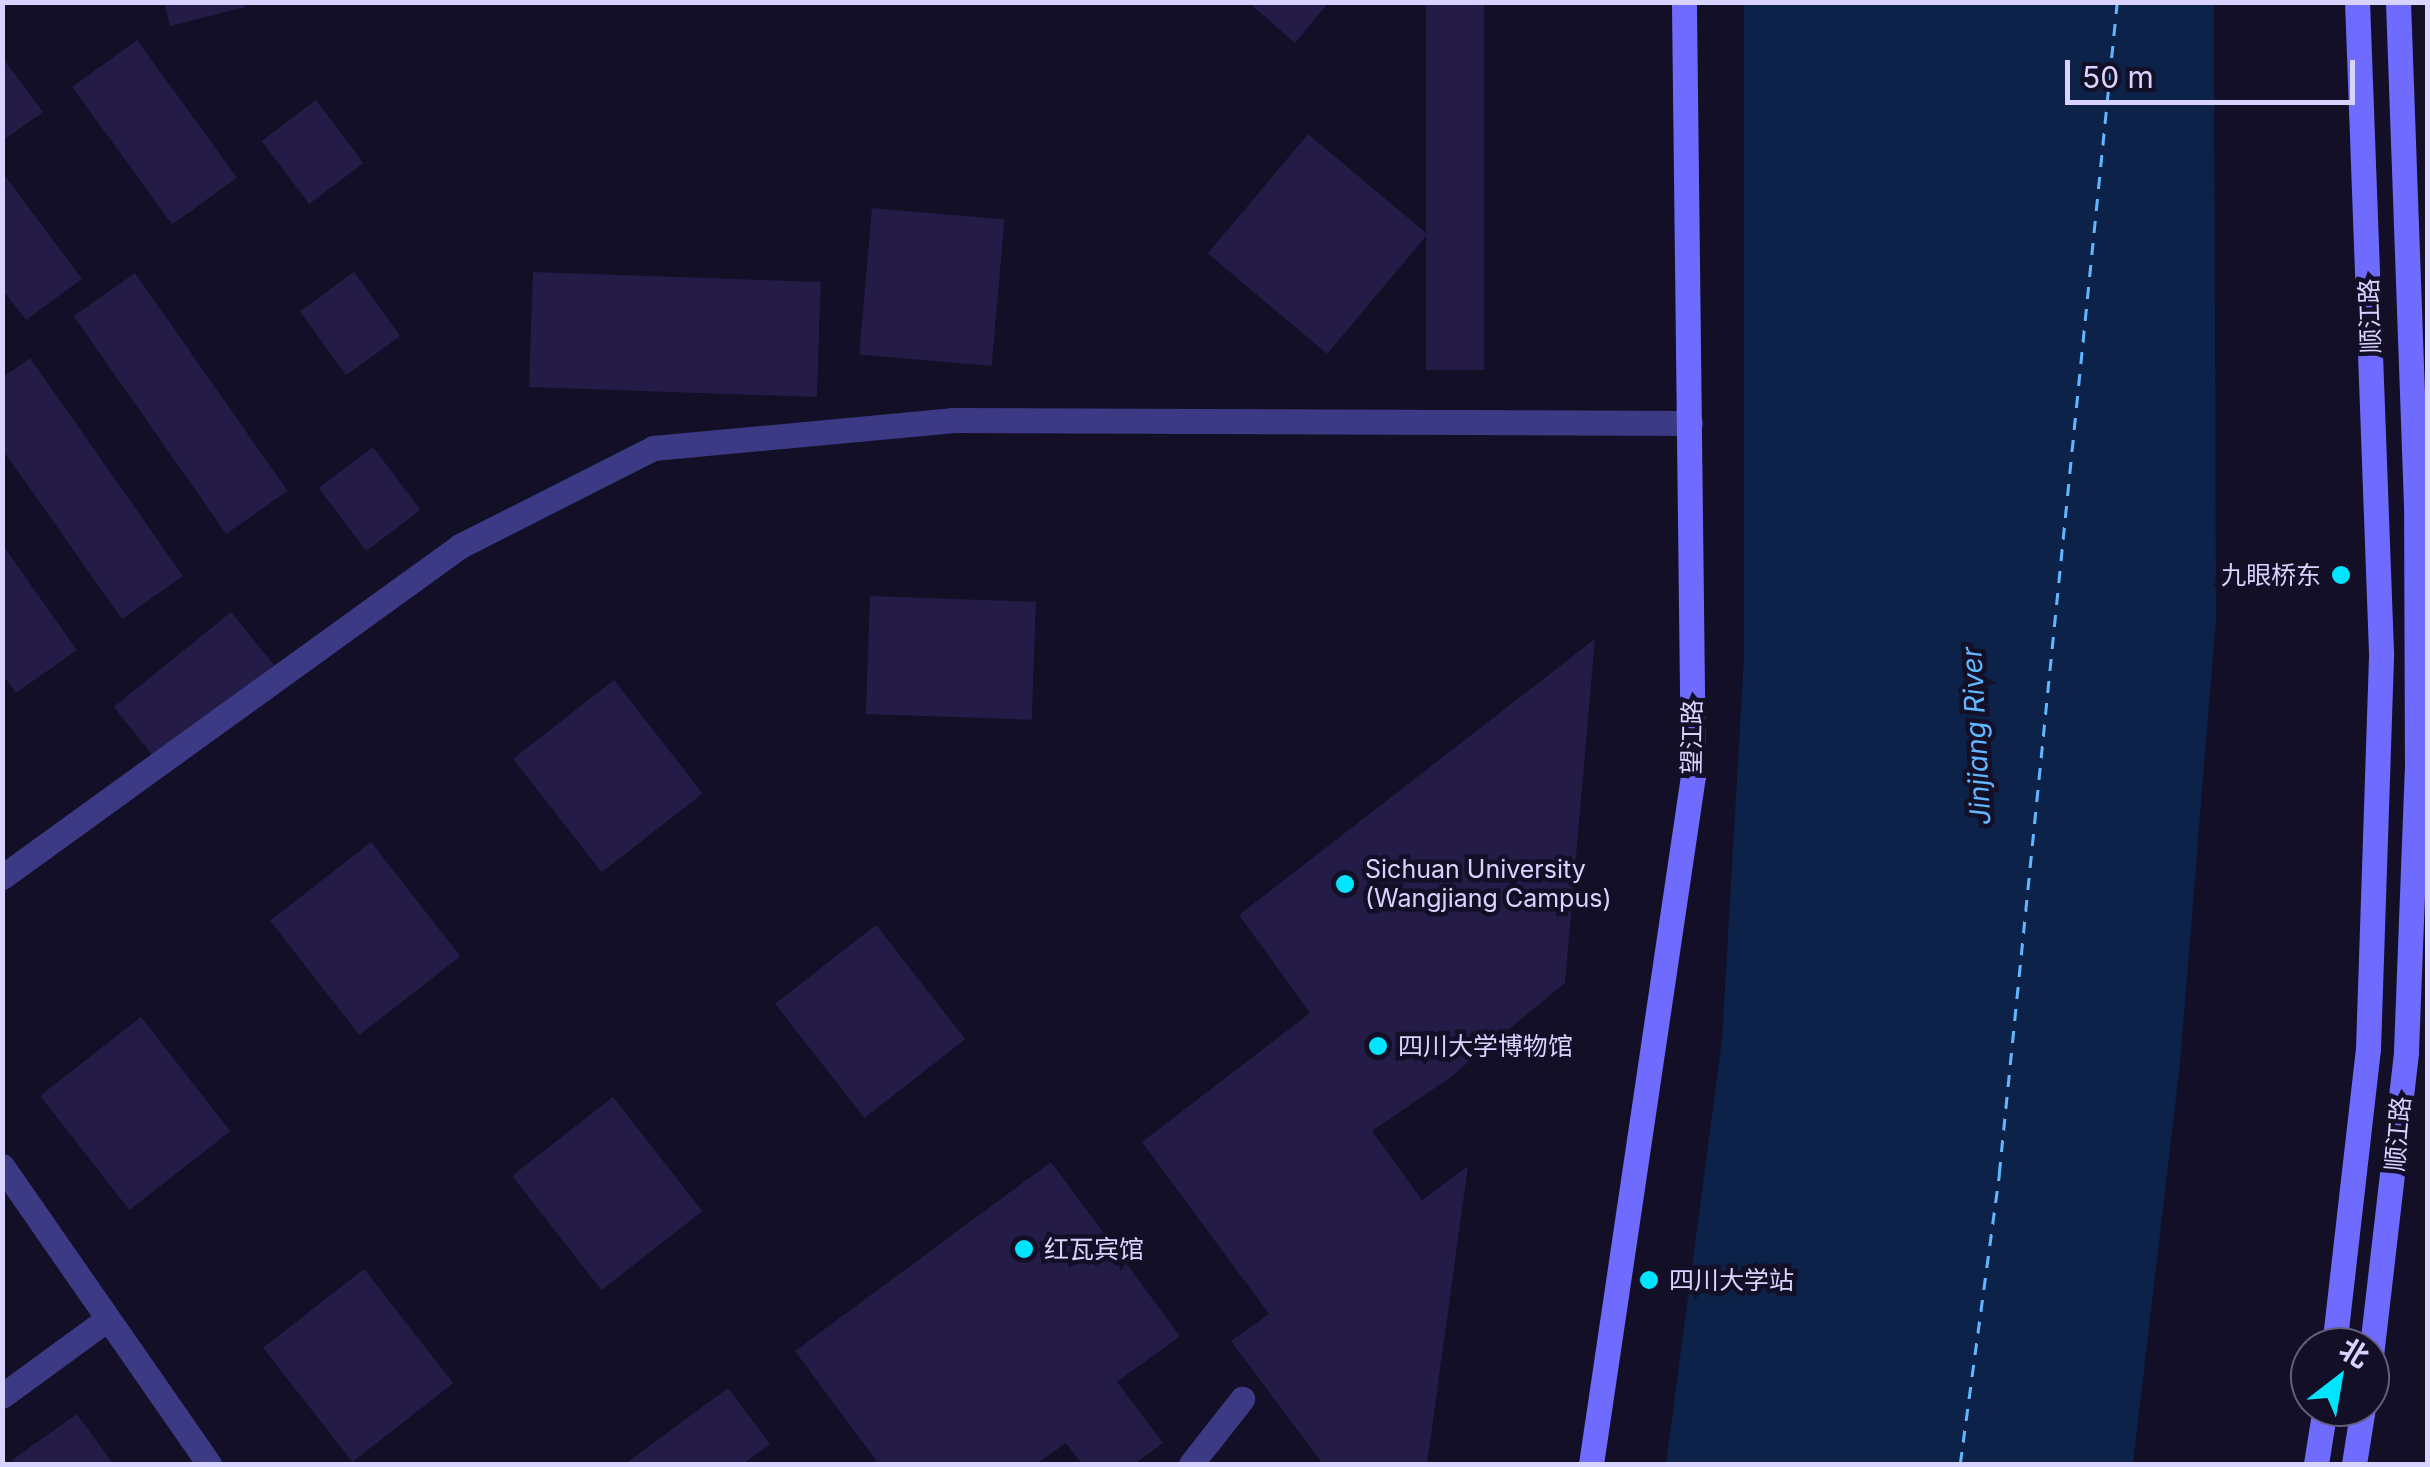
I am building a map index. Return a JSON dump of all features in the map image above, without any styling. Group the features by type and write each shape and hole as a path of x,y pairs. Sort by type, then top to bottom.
{"main road":[{"name":"望江路","path":"1591,1464 1693,776 1684,2"},
{"name":"顺江路","path":"2336,1327 2368,1049 2381,652 2356,2"},
{"name":"顺江路","path":"2374,1327 2406,1052 2418,750 2398,2"},
{"path":"2316,1464 2322,1427"},
{"path":"2354,1464 2360,1427"}],"street":[{"path":"2,877 460,546 653,448 952,420 1690,423"},
{"path":"2,1166 208,1464"},
{"path":"2,1396 106,1320"},
{"path":"1191,1464 1242,1399"}],"water":[{"name":"Jinjiang River","path":"1744,3 2214,3 2216,618 2180,1064 2133,1464 1666,1464 1722,1039 1744,656"}],"building":[{"path":"164,2 244,2 245,7 170,26"},
{"path":"1248,2 1329,2 1295,43"},
{"path":"1426,2 1484,2 1484,370 1426,370"},
{"path":"137,40 237,178 172,225 72,87"},
{"path":"2,57 43,112 2,141"},
{"path":"316,100 364,163 309,204 262,141"},
{"path":"1308,134 1428,234 1327,354 1208,254"},
{"path":"2,172 82,279 26,320 2,289"},
{"path":"872,208 1004,220 992,366 859,354"},
{"path":"354,272 400,336 346,375 300,311"},
{"path":"533,272 821,282 817,397 529,387"},
{"path":"135,273 288,491 226,534 74,316"},
{"path":"30,358 183,576 122,619 2,449 2,378"},
{"path":"373,447 421,510 366,551 319,488"},
{"path":"2,544 77,650 16,693 2,674"},
{"path":"870,596 1036,602 1032,720 866,714"},
{"path":"231,612 274,666 157,761 114,707"},
{"name":"四川大学博物馆","path":"1595,639 1565,983 1448,1079 1372,1131 1422,1200 1468,1166 1427,1464 1323,1464 1231,1341 1269,1314 1142,1142 1310,1013 1239,915"},
{"path":"614,680 703,793 602,872 513,759"},
{"path":"371,842 460,956 359,1035 270,921"},
{"path":"876,925 965,1039 864,1118 775,1004"},
{"path":"141,1017 230,1131 129,1210 40,1096"},
{"path":"613,1097 702,1211 601,1290 512,1176"},
{"name":"红瓦宾馆","path":"1051,1162 1180,1336 1117,1382 1163,1443 1134,1464 1082,1464 1066,1443 1036,1464 879,1464 795,1351"},
{"path":"364,1269 453,1383 352,1462 263,1348"},
{"path":"728,1388 770,1444 743,1464 625,1464"},
{"path":"77,1414 113,1464 15,1464 12,1460"}],"ferry route":[{"path":"1960,1464 1999,1174 2117,2"}],"place":[{"name":"九眼桥东","path":"2341,575"},
{"name":"Sichuan University (Wangjiang Campus)","path":"1345,884"},
{"name":"四川大学博物馆","path":"1378,1046"},
{"name":"红瓦宾馆","path":"1024,1249"},
{"name":"四川大学站","path":"1649,1280"}]}
